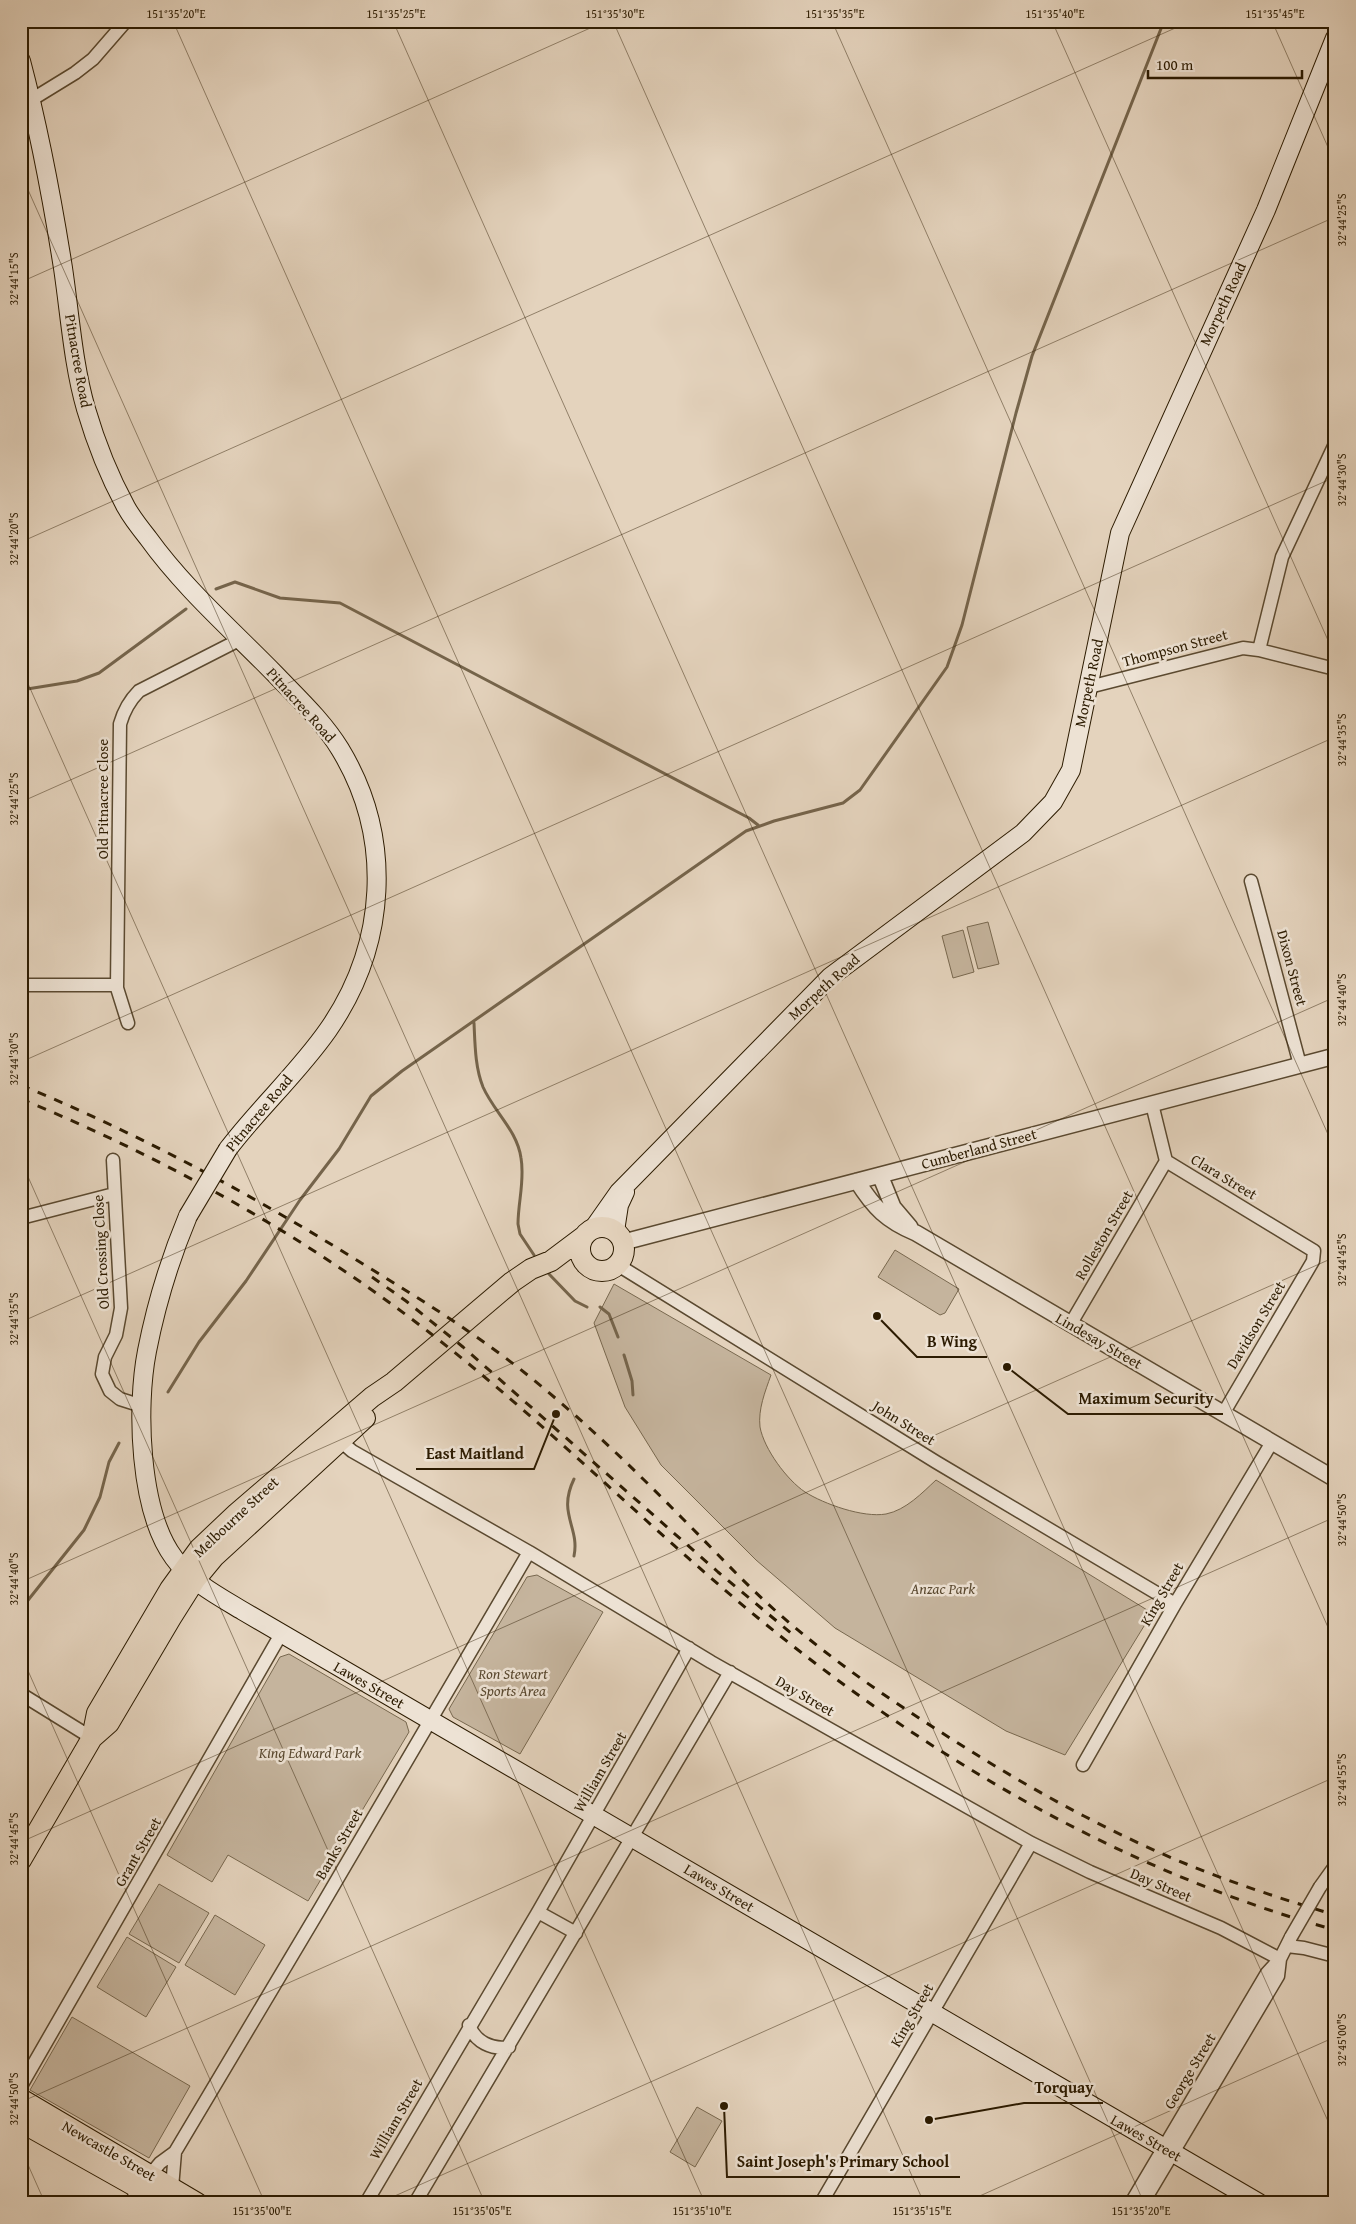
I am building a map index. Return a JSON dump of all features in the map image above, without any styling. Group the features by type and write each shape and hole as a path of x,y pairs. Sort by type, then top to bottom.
{"main road":[{"name":"Morpeth Road","path":"588,1233 608,1205 830,977 1023,833 1054,802 1071,770 1120,533 1266,210 1335,38"},
{"name":"Pitnacree Road","path":"21,61 50,184 83,397 100,453 127,510 164,561 311,712 339,748 359,788 372,832 377,878 372,929 365,958 351,991 327,1031 228,1149 188,1216 162,1289 147,1352 142,1406 145,1466 149,1498 164,1542 189,1575"},
{"name":"Morpeth Road","path":"619,1236 619,1205 632,1180"},
{"path":"604,1227 619,1236 624,1255 618,1265 604,1272 590,1269 584,1262 580,1252 588,1233 604,1227"},
{"name":"Melbourne Street","path":"21,1860 92,1738 97,1713 189,1575 199,1549 236,1513 336,1437 372,1397 394,1382 516,1278 531,1269 551,1261 588,1233"},
{"name":"Melbourne Street","path":"551,1261 571,1262 590,1269"},
{"name":"Lawes Street","path":"189,1575 205,1588 282,1634 1259,2203"},
{"name":"Newcastle Street","path":"21,2099 140,2188"},
{"name":"Newcastle Street","path":"21,2122 161,2198 197,2203"}],"street":[{"path":"31,100 75,73 93,59 126,21"},
{"path":"1259,650 1282,557 1335,444"},
{"name":"Old Pitnacree Close","path":"128,1023 117,985 120,724 123,712 129,701 139,691 239,640"},
{"name":"Thompson Street","path":"1089,688 1243,648 1259,650 1335,669"},
{"name":"Dixon Street","path":"1251,881 1300,1065"},
{"path":"21,985 117,985"},
{"name":"Cumberland Street","path":"619,1236 857,1181 1335,1056"},
{"name":"Clara Street","path":"1152,1104 1166,1161 1314,1251"},
{"name":"Old Crossing Close","path":"112,1160 121,1308 116,1335 105,1357 102,1374 110,1391 120,1399 142,1406"},
{"name":"Rolleston Street","path":"1070,1325 1166,1161"},
{"name":"Lindesay Street","path":"880,1175 893,1206 916,1234"},
{"name":"Lindesay Street","path":"857,1181 882,1215 901,1227 1335,1479"},
{"path":"21,1218 114,1194"},
{"name":"Davidson Street","path":"1223,1414 1313,1261 1314,1251"},
{"name":"John Street","path":"618,1265 936,1462 1175,1604"},
{"name":"Day Street","path":"336,1437 352,1451 529,1552 730,1672 1031,1843 1090,1872 1221,1928 1280,1959"},
{"name":"King Street","path":"1083,1765 1175,1604 1272,1442"},
{"name":"Banks Street","path":"161,2198 175,2152 529,1552"},
{"name":"Grant Street","path":"21,2086 282,1634"},
{"name":"William Street","path":"366,2203 538,1912 689,1648"},
{"path":"415,2203 730,1672"},
{"path":"21,1694 92,1738"},
{"name":"King Street","path":"821,2203 1031,1843"},
{"name":"George Street","path":"1131,2203 1168,2151 1278,1976 1280,1959 1289,1941 1335,1866"},
{"path":"538,1912 576,1932"},
{"path":"1289,1941 1304,1948 1335,1956"},
{"path":"469,2026 475,2037 492,2048 509,2047"},
{"name":"George Street","path":"1143,2203 1168,2151"},
{"name":"Banks Street","path":"140,2188 160,2163 175,2152"}],"green space":[{"path":"988,922 999,964 978,969 967,927"},
{"path":"963,930 974,972 953,978 942,936"},
{"path":"895,1250 959,1289 945,1313 940,1315 878,1277"},
{"name":"Anzac Park","path":"614,1284 771,1375 762,1401 760,1414 762,1436 777,1463 791,1480 805,1492 844,1509 877,1515 893,1512 907,1505 936,1480 1152,1613 1065,1755 1006,1731 835,1628 756,1560 661,1465 625,1407 594,1323"},
{"name":"Ron Stewart Sports Area","path":"537,1575 603,1612 520,1754 453,1717 449,1709 527,1577"},
{"name":"King Edward Park","path":"289,1654 406,1722 409,1732 308,1901 228,1855 212,1882 167,1855 280,1657"},
{"path":"159,1884 209,1913 179,1963 129,1934"},
{"path":"215,1915 265,1945 235,1995 185,1965"},
{"path":"127,1937 176,1967 146,2017 97,1987"},
{"path":"72,2017 190,2086 149,2158 30,2090"},
{"path":"697,2107 722,2121 695,2167 670,2152"}],"waterway":[{"path":"168,1392 199,1342 246,1281 300,1200 339,1149 371,1096 402,1071 746,831 774,821 843,803 860,790 947,667 962,625 1032,356 1164,21"},
{"path":"216,589 235,582 280,598 340,603 749,818 758,825"},
{"path":"21,690 77,681 99,673 186,609"},
{"path":"474,1023 475,1047 480,1079 519,1148 522,1174 518,1224 520,1234 534,1255"},
{"path":"549,1274 575,1301 587,1307"},
{"path":"600,1307 609,1314 618,1337"},
{"path":"624,1355 632,1381 633,1395"},
{"path":"21,1609 84,1530 100,1497 109,1462 119,1443"},
{"path":"574,1479 569,1491 568,1502 568,1511 574,1537 574,1556"}],"railway":[{"path":"21,1085 110,1125 238,1190 383,1276 482,1341 542,1386 604,1441 778,1613 835,1659 875,1688 965,1748 1085,1817 1147,1847 1236,1883 1335,1915"},
{"path":"21,1099 129,1147 233,1202 284,1232 383,1298 430,1333 508,1397 733,1597 869,1703 941,1751 1016,1796 1093,1837 1172,1873 1253,1904 1335,1930"},
{"path":"372,1277 406,1301 463,1347 718,1572 797,1638"}],"place":[{"name":"B Wing","path":"877,1316"},
{"name":"Maximum Security","path":"1007,1367"},
{"name":"East Maitland","path":"556,1414"},
{"name":"Saint Joseph's Primary School","path":"724,2106"},
{"name":"Torquay","path":"929,2120"}]}
